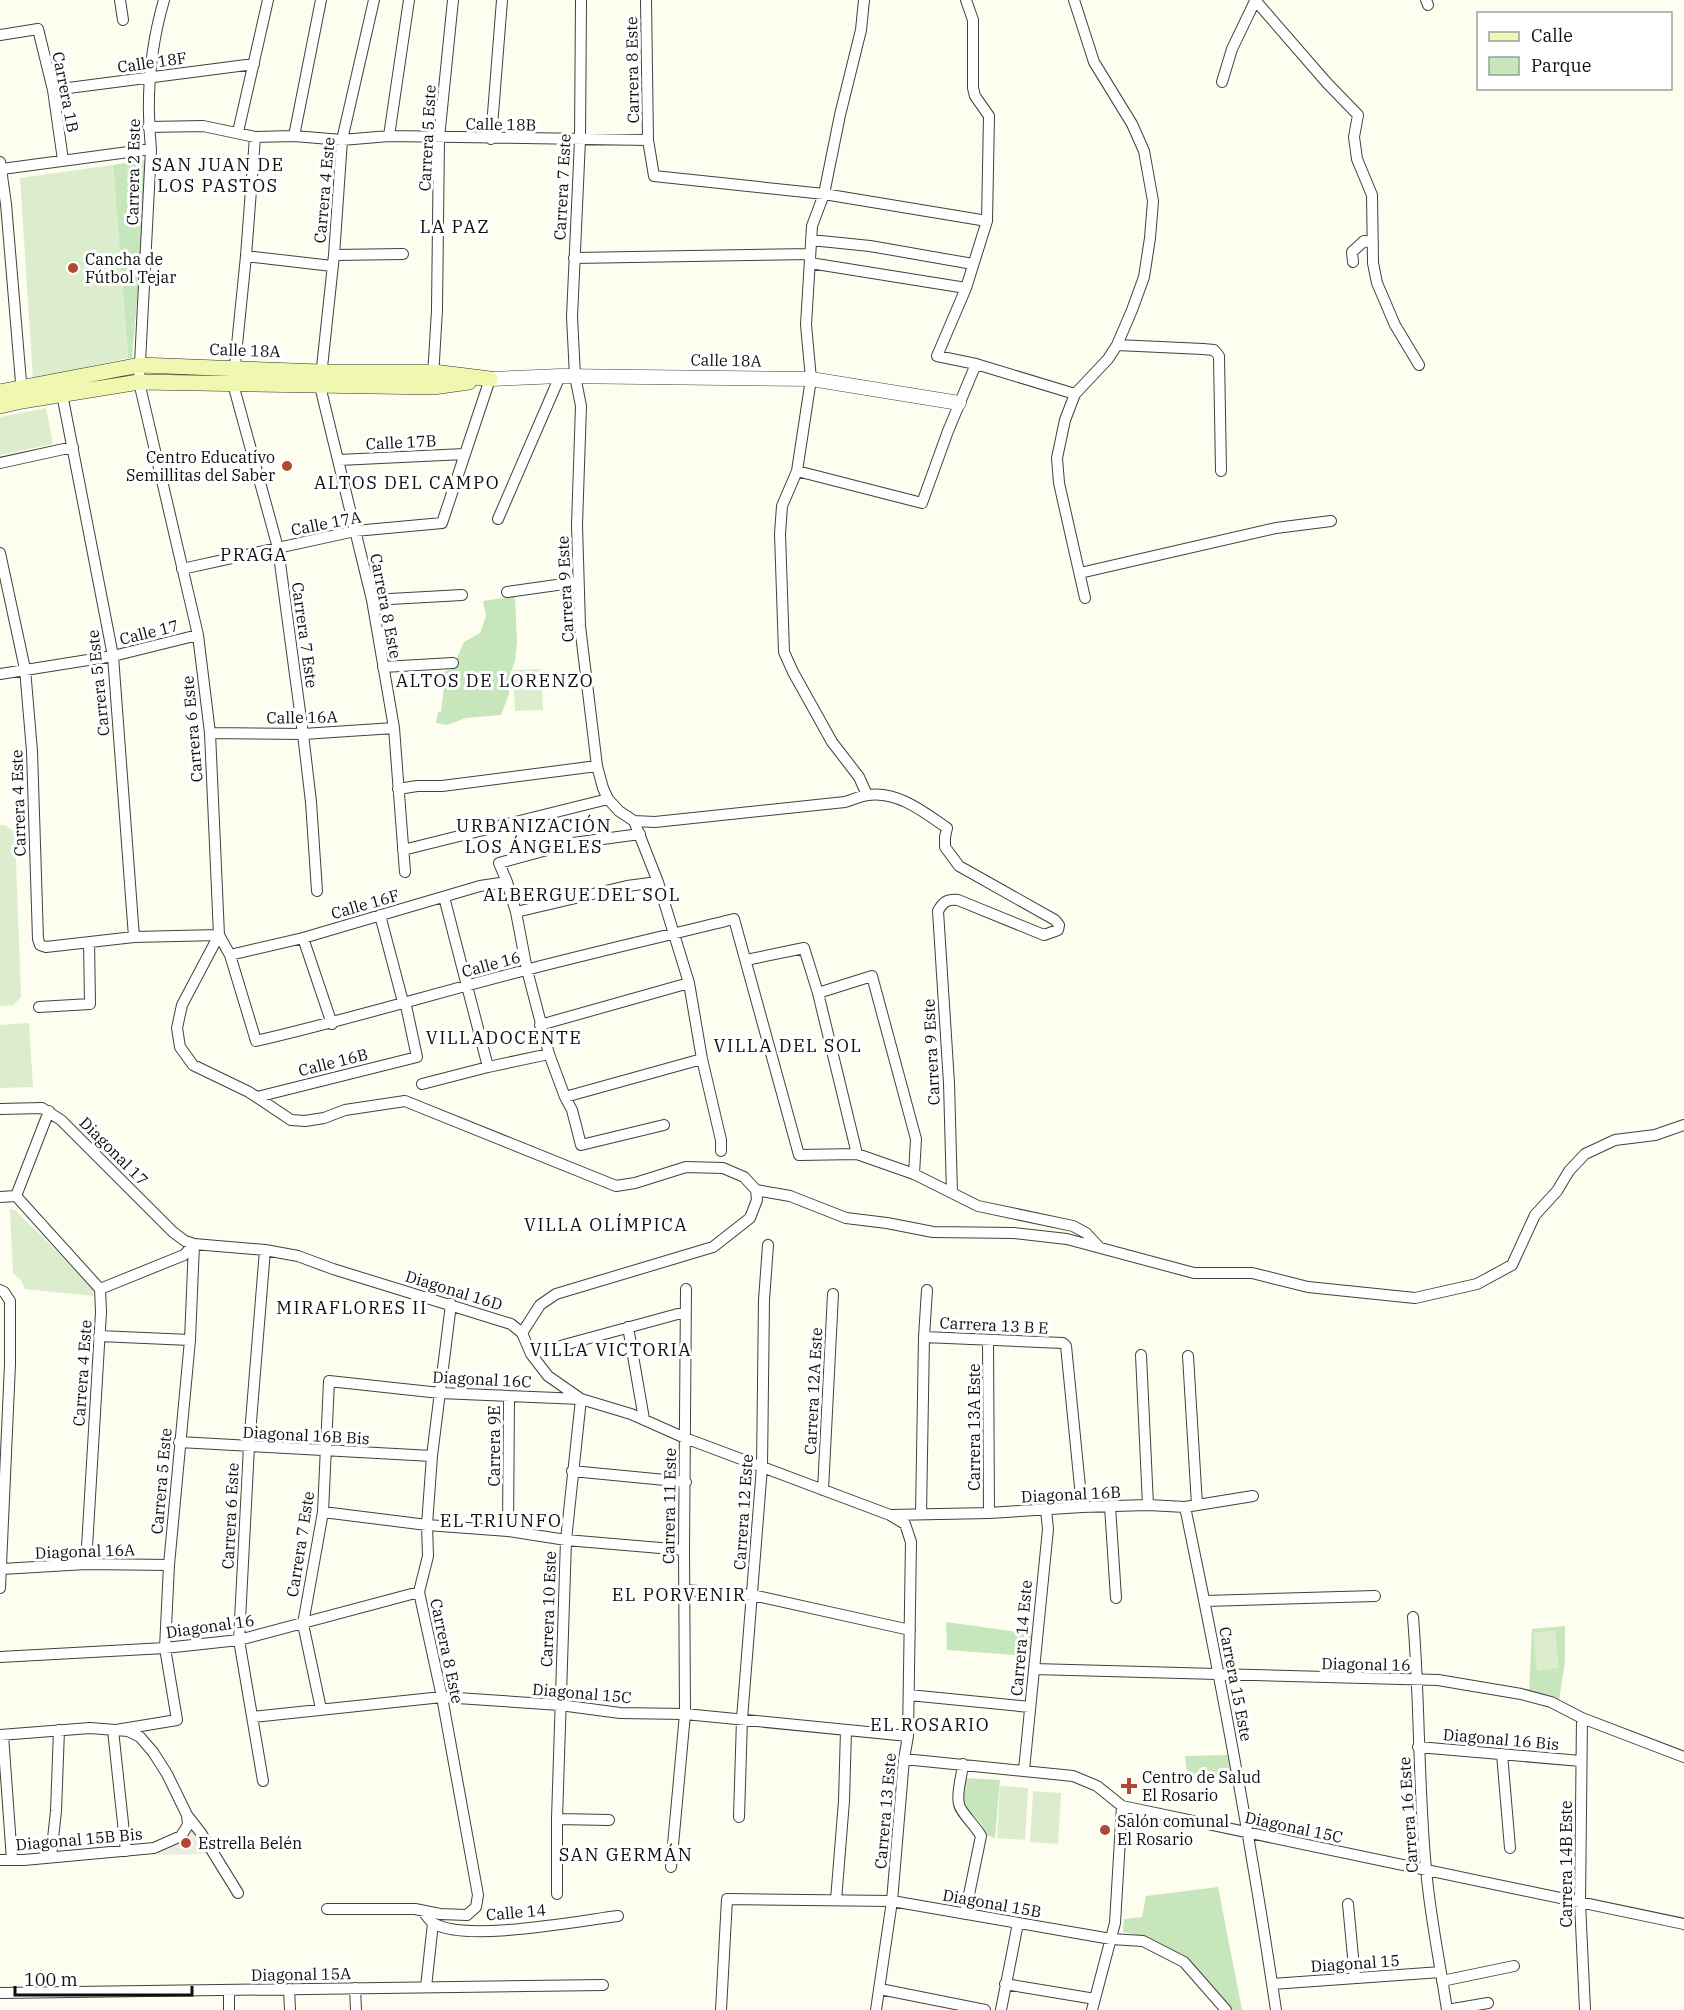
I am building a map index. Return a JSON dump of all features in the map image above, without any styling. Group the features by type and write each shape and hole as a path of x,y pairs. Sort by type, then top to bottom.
{"main road":[{"name":"Calle 18A","path":"0,406 22,393 140,365 234,367 321,379"},
{"name":"Calle 18A","path":"0,392 62,394 139,382 233,384 321,379 490,379"}],"street":[{"path":"120,0 123,20"},
{"name":"Carrera 2 Este","path":"139,382 151,149 148,127 150,77 164,0"},
{"path":"238,132 268,0"},
{"path":"294,136 321,0"},
{"name":"Carrera 4 Este","path":"321,379 342,140 374,0"},
{"path":"389,136 409,0"},
{"name":"Carrera 5 Este","path":"433,379 439,138 453,0"},
{"path":"491,139 502,0"},
{"name":"Carrera 7 Este","path":"575,376 573,317 580,140 581,0"},
{"name":"Carrera 8 Este","path":"646,0 648,140"},
{"path":"634,821 655,822 845,802 867,795 859,777 832,742 784,652 780,534 782,506 797,471 811,379 806,325 812,226 824,194 861,30 864,0"},
{"path":"966,0 973,20 973,88 975,96 989,116 987,221 966,288 937,356 976,364 1075,394"},
{"path":"1074,0 1094,62 1132,124 1144,151 1153,201 1150,238 1143,277 1117,345 1096,373 1075,394 1065,420 1057,458 1059,483 1085,598"},
{"path":"1222,82 1232,49 1255,1 1358,115 1354,137 1358,159 1372,195 1372,242 1377,283 1395,325 1419,365"},
{"name":"Carrera 1B","path":"0,35 38,29 53,90 63,160"},
{"name":"Calle 18F","path":"53,90 254,64"},
{"name":"Calle 18B","path":"148,127 203,126 255,137 294,136 342,140 389,136 648,140"},
{"name":"Carrera 7 Este","path":"255,137 233,384 278,548 311,802 317,891"},
{"path":"648,140 654,176 824,194 987,221"},
{"path":"22,393 1,165 151,149"},
{"path":"811,240 870,246 973,264"},
{"path":"1353,262 1352,252 1355,248 1365,241 1372,242"},
{"path":"246,256 333,260 404,254"},
{"path":"574,258 810,259 966,288"},
{"path":"1117,345 1214,350 1220,356 1221,471"},
{"path":"797,471 922,503 976,364"},
{"path":"498,519 560,376"},
{"name":"Calle 18A","path":"490,379 575,376 811,379 959,403"},
{"name":"Carrera 9 Este","path":"575,376 582,414 577,525 580,626 597,766 608,799"},
{"name":"Carrera 8 Este","path":"321,379 372,600 394,728 405,872"},
{"path":"464,454 490,379"},
{"name":"Carrera 6 Este","path":"139,382 198,635 210,733 219,935"},
{"name":"Carrera 5 Este","path":"62,394 113,657 134,937"},
{"path":"0,463 73,447"},
{"name":"Calle 17B","path":"339,460 464,454"},
{"name":"Calle 17A","path":"182,569 355,531 442,523 464,454"},
{"path":"1080,573 1276,528 1331,521"},
{"name":"Carrera 4 Este","path":"0,554 25,669 32,751 38,939 40,945 46,947 89,942"},
{"path":"507,591 578,582"},
{"path":"372,600 462,595"},
{"name":"Calle 17","path":"0,674 113,657 198,635"},
{"path":"383,667 453,663"},
{"name":"Calle 16A","path":"210,733 303,734 394,728"},
{"path":"398,789 442,786 597,766"},
{"name":"Carrera 9 Este","path":"867,795 897,799 918,807 947,828 945,847 958,866 1055,920 1059,926 1058,930 1044,935 958,900 950,899 943,903 938,911 949,1083 952,1192"},
{"path":"403,850 608,799 634,821 658,882 689,983 702,1059 722,1151"},
{"path":"640,834 573,843 499,863 516,912 526,970 540,1025 565,1097 572,1110 581,1145 664,1125"},
{"name":"Calle 16F","path":"230,955 303,938 480,886 507,882"},
{"path":"516,912 627,886 658,882"},
{"path":"444,897 469,986 488,1067"},
{"path":"380,915 404,1002"},
{"name":"Calle 16","path":"230,955 256,1041 332,1024 404,1002 526,970 734,919 746,960"},
{"path":"39,1007 90,1004 89,942 134,937 219,935"},
{"path":"219,935 230,955"},
{"path":"219,935 182,1005 177,1028 180,1047 193,1065 257,1097 291,1120 305,1121 324,1118 345,1110 405,1101 616,1186 635,1183 686,1167 723,1168 744,1177 756,1190 757,1200 750,1218 713,1247 556,1294 540,1305 522,1333 531,1354 548,1376 581,1399"},
{"path":"303,938 332,1024"},
{"path":"857,1154 818,993 804,948 746,960 798,1155 857,1154 915,1174 978,1206 1073,1226 1086,1233 1100,1247"},
{"path":"818,993 872,976 916,1139 915,1174"},
{"path":"540,1025 689,983"},
{"name":"Calle 16B","path":"257,1097 417,1057 404,1002"},
{"path":"422,1084 549,1054"},
{"path":"565,1097 702,1059"},
{"path":"0,1108 42,1108 49,1112 16,1196"},
{"name":"Diagonal 17","path":"49,1112 61,1120 173,1232 185,1241 194,1244"},
{"path":"756,1190 790,1196 846,1218 933,1232 1014,1233 1067,1239 1194,1273 1252,1273 1308,1287 1415,1298 1477,1284 1512,1265 1535,1215 1557,1191 1569,1171 1585,1154 1615,1140 1655,1136 1684,1125"},
{"path":"0,1197 16,1196"},
{"path":"16,1196 100,1289 184,1255 194,1244"},
{"name":"Carrera 5 Este","path":"114,1730 177,1720 165,1648 169,1565 190,1340 194,1244"},
{"name":"Diagonal 16D","path":"194,1244 265,1250 298,1256 511,1324 522,1333"},
{"name":"Carrera 12 Este","path":"739,1817 742,1719 762,1467 764,1300 768,1245"},
{"name":"Carrera 6 Este","path":"263,1781 239,1640 249,1446 265,1250"},
{"name":"Carrera 4 Este","path":"86,1564 101,1312 100,1289"},
{"name":"Carrera 11 Este","path":"672,1867 685,1714 686,1289"},
{"path":"921,1514 927,1290"},
{"path":"0,1588 2,1483 10,1364 10,1301 2,1291"},
{"name":"Carrera 12A Este","path":"823,1490 833,1294"},
{"name":"Carrera 8 Este","path":"423,1911 467,1915 476,1907 478,1895 442,1697 419,1592 428,1556 427,1526 432,1456 451,1304"},
{"path":"531,1354 685,1312"},
{"path":"628,1327 644,1419 685,1438 890,1515"},
{"path":"99,1336 190,1340"},
{"name":"Carrera 13 B E","path":"924,1337 1063,1343 1066,1346 1082,1506"},
{"name":"Carrera 13A Este","path":"988,1340 989,1514"},
{"path":"1141,1354 1148,1505"},
{"path":"1188,1356 1197,1505"},
{"name":"Carrera 7 Este","path":"321,1709 303,1624 323,1512 329,1381"},
{"name":"Diagonal 16C","path":"329,1381 440,1393 581,1399 644,1419"},
{"name":"Carrera 9E","path":"507,1531 509,1396"},
{"name":"Carrera 10 Este","path":"557,1894 557,1819 566,1540 581,1399"},
{"name":"Diagonal 16B Bis","path":"179,1442 432,1456"},
{"path":"572,1471 686,1482"},
{"name":"Diagonal 16B","path":"890,1515 989,1514 1082,1506 1185,1507 1253,1496"},
{"path":"1110,1506 1116,1598"},
{"name":"Carrera 15 Este","path":"1185,1507 1220,1675 1249,1833 1276,2010"},
{"name":"Carrera 14 Este","path":"1024,1770 1048,1529 1046,1510"},
{"path":"323,1512 427,1526 507,1531 566,1540 684,1550"},
{"name":"Carrera 13 Este","path":"876,2010 892,1901 908,1736 911,1542 905,1524 890,1515"},
{"name":"Diagonal 16A","path":"2,1569 86,1564 169,1565"},
{"path":"684,1590 752,1594 910,1630"},
{"name":"Diagonal 16","path":"0,1657 165,1648 239,1640 419,1592"},
{"path":"1205,1601 1375,1596"},
{"name":"Carrera 16 Este","path":"1413,1617 1426,1871 1447,2010"},
{"name":"Diagonal 16","path":"1034,1669 1438,1680 1521,1694 1551,1702 1582,1718 1684,1758"},
{"path":"909,1695 1030,1707"},
{"name":"Diagonal 15C","path":"253,1717 442,1697 560,1705 620,1713 685,1714 908,1736"},
{"name":"Carrera 14B Este","path":"1582,1718 1580,1903 1585,2010"},
{"path":"12,1860 1,1735 90,1728 128,1731 140,1737 153,1752 167,1774 187,1820 201,1833 238,1893"},
{"path":"51,1857 56,1812 59,1730"},
{"path":"114,1730 126,1851"},
{"path":"836,1900 842,1836 846,1730"},
{"name":"Diagonal 16 Bis","path":"1419,1747 1581,1761"},
{"path":"1502,1754 1510,1848"},
{"name":"Diagonal 15C","path":"904,1759 1073,1776 1097,1786 1122,1806 1684,1924"},
{"path":"963,1764 958,1803 981,1836 965,1914"},
{"path":"1005,1984 1093,2005 1115,1923 1122,1806"},
{"path":"557,1819 609,1820"},
{"name":"Diagonal 15B Bis","path":"0,1860 154,1848 181,1836 187,1820"},
{"name":"Diagonal 15B","path":"721,2010 726,1899 892,1901 1111,1939 1143,1941 1184,1962 1226,2010"},
{"path":"1348,1904 1355,1978"},
{"path":"327,1909 415,1909 423,1911 432,1923 426,1987"},
{"name":"Calle 14","path":"432,1923 450,1930 495,1931 618,1916"},
{"path":"1001,2010 1018,1923"},
{"name":"Diagonal 15","path":"1272,1984 1355,1978 1442,1976 1514,1966"},
{"name":"Diagonal 15A","path":"0,1993 603,1985"},
{"path":"355,1988 356,2010"},
{"path":"289,1989 290,2010"},
{"path":"880,1989 985,2010"},
{"path":"229,1990 229,2010"},
{"path":"1447,2010 1488,2003"}],"green space":[{"path":"145,160 141,253 132,358 128,358 113,165"},
{"name":"Cancha de Fútbol Tejar","path":"113,165 128,358 33,379 20,178"},
{"path":"46,408 53,444 0,455 0,417"},
{"path":"515,596 517,642 515,661 510,675 509,694 501,715 466,718 447,725 436,723 438,712 441,712 444,672 452,669 464,642 480,633 486,616 483,601"},
{"path":"541,669 543,710 515,711 513,670"},
{"path":"0,825 5,825 15,832 21,997 13,1005 0,1006"},
{"path":"29,1023 33,1087 0,1088 0,1025"},
{"path":"10,1209 15,1210 55,1249 94,1290 93,1296 25,1289 21,1280 13,1273"},
{"path":"946,1622 1033,1634 1033,1643 1027,1656 947,1650"},
{"path":"1565,1626 1565,1662 1559,1701 1529,1692 1532,1629"},
{"path":"1555,1630 1559,1668 1537,1671 1533,1633"},
{"path":"1229,1755 1235,1778 1188,1782 1185,1756"},
{"path":"964,1778 1000,1780 995,1838 986,1835 981,1823 961,1803"},
{"path":"1000,1786 1028,1788 1025,1840 997,1838"},
{"path":"1033,1791 1061,1793 1058,1844 1030,1842"},
{"path":"1218,1887 1242,2010 1233,2010 1188,1959 1147,1937 1123,1932 1124,1919 1142,1917 1146,1896"}],"shaded area":[{"name":"Estrella Belén","path":"191,1822 200,1834 207,1854 158,1855 158,1848"}],"place":[{"name":"Cancha de Fútbol Tejar","path":"73,268"},
{"name":"Centro Educativo Semillitas del Saber","path":"287,466"},
{"name":"Centro de Salud El Rosario","path":"1129,1786"},
{"name":"Salón comunal El Rosario","path":"1105,1830"},
{"name":"Estrella Belén","path":"186,1843"}],"district":[{"name":"SAN JUAN DE LOS PASTOS","path":"218,174"},
{"name":"LA PAZ","path":"455,226"},
{"name":"ALTOS DEL CAMPO","path":"407,482"},
{"name":"PRAGA","path":"254,554"},
{"name":"ALTOS DE LORENZO","path":"495,680"},
{"name":"URBANIZACIÓN LOS ÁNGELES","path":"534,835"},
{"name":"ALBERGUE DEL SOL","path":"582,894"},
{"name":"VILLADOCENTE","path":"504,1037"},
{"name":"VILLA DEL SOL","path":"788,1045"},
{"name":"VILLA OLÍMPICA","path":"606,1224"},
{"name":"MIRAFLORES II","path":"352,1307"},
{"name":"VILLA VICTORIA","path":"611,1349"},
{"name":"EL TRIUNFO","path":"501,1520"},
{"name":"EL PORVENIR","path":"679,1594"},
{"name":"EL ROSARIO","path":"930,1724"},
{"name":"SAN GERMÁN","path":"626,1854"}]}
